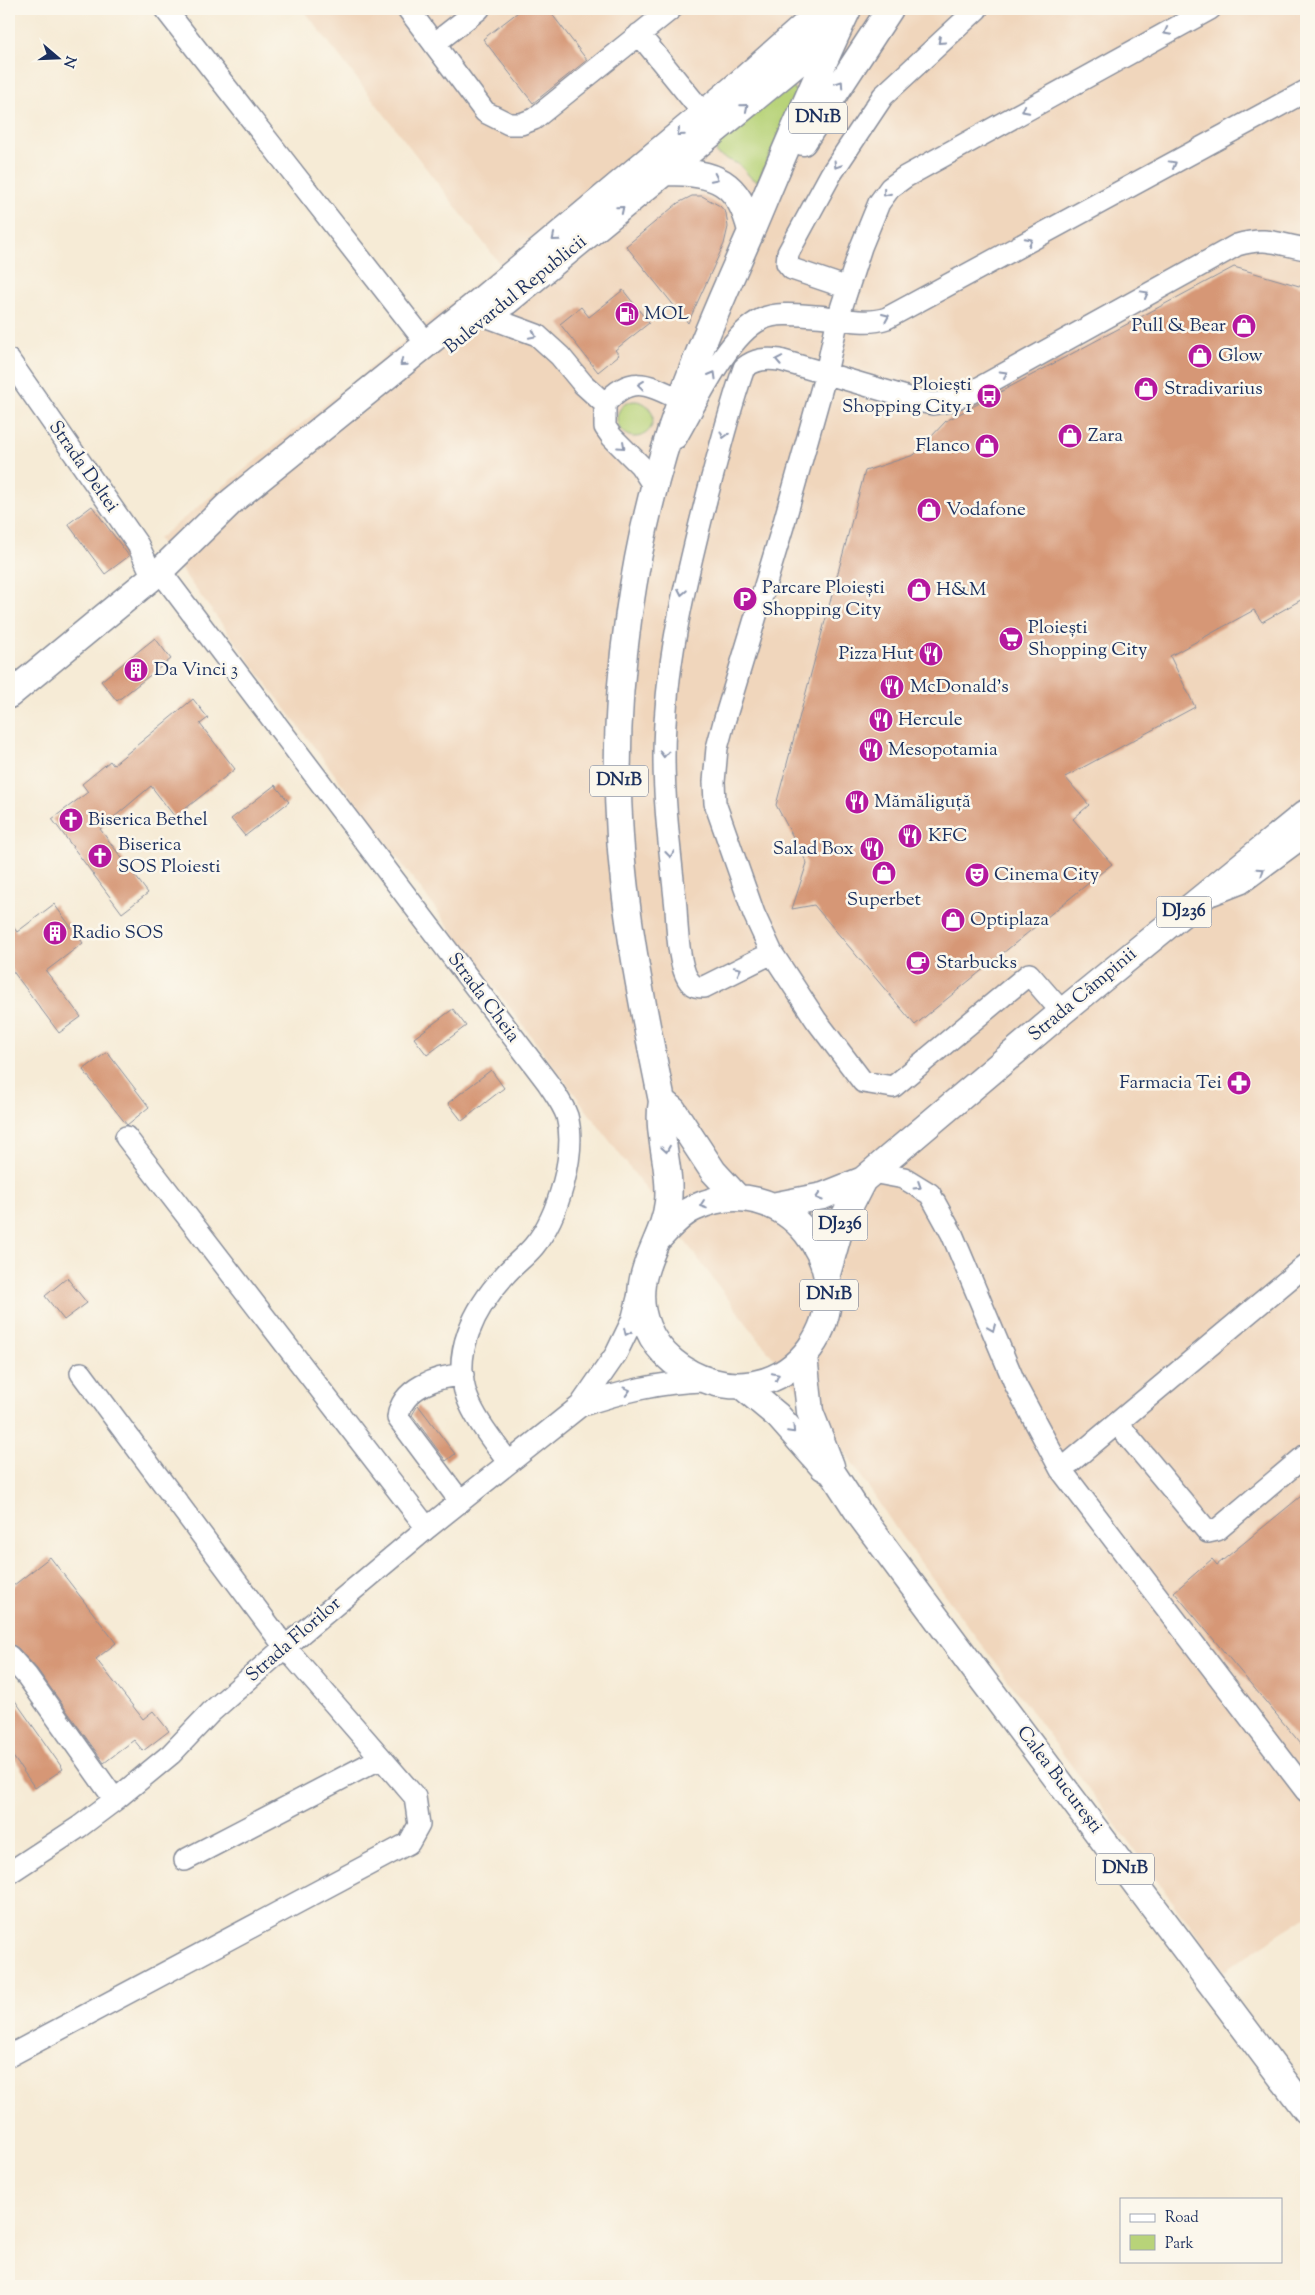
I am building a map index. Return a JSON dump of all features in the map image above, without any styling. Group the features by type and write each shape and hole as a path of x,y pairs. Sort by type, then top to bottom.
{"main road":[{"name":"Bulevardul Republicii","path":"157,574 232,501 427,344 824,9"},
{"name":"Bulevardul Republicii","path":"9,695 157,574 242,514 667,172 843,19 864,9"},
{"name":"DN1B","path":"751,231 823,110 890,9"},
{"name":"DN1B","path":"660,1237 668,1204 670,1186 660,1115 662,1101 634,962 620,833 620,720 630,606 642,538 681,400 751,231 843,19"},
{"path":"667,172 709,175 727,184 739,198 746,211 751,231"},
{"name":"Strada Câmpinii","path":"868,1176 1062,1012 1306,813"},
{"path":"662,1101 673,1110 713,1171 738,1198"},
{"name":"DJ236","path":"772,1206 804,1201 868,1176"},
{"name":"DJ236","path":"827,1274 842,1221 868,1176"},
{"name":"DN1B","path":"738,1198 772,1206 788,1214 808,1233 822,1257 827,1274 829,1296 826,1318 817,1338 804,1356 776,1377 742,1386 722,1386 703,1381 684,1372 669,1359 656,1343 647,1325 642,1306 642,1285 648,1260 660,1237 675,1220 694,1208 716,1200 738,1198"},
{"name":"DN1B","path":"804,1356 810,1412 831,1462 832,1472"},
{"name":"DN1B","path":"742,1386 778,1416 823,1467 832,1472"},
{"name":"Calea București","path":"832,1472 860,1515 1306,2110"}],"street":[{"path":"165,9 427,344"},
{"path":"408,9 485,112 509,124 521,124 534,119 671,9"},
{"path":"434,44 479,9"},
{"path":"796,34 805,9"},
{"path":"848,288 792,269 787,263 788,253 831,174 884,96 977,9"},
{"path":"1062,1012 1029,974 893,1087 862,1082 832,1044 772,954 754,914 715,803 715,764 727,713 826,373 838,318 876,209 890,188 905,177 1210,9"},
{"path":"639,34 703,113"},
{"path":"662,462 733,342 748,328 763,318 783,315 866,321 887,318 1306,91"},
{"path":"772,954 704,987 694,986 688,979 684,969 665,806 664,756 670,674 683,589 744,368 752,362 769,359 826,373 923,402 933,404 946,402 995,379 1237,245 1255,239 1306,249"},
{"path":"488,317 537,335 560,356 583,384 604,404 605,428 640,465 655,488"},
{"name":"Strada Deltei","path":"9,360 157,574"},
{"path":"604,404 624,386 636,383 681,400"},
{"name":"Strada Cheia","path":"157,574 548,1083 566,1115 570,1135 569,1156 551,1217 533,1246 504,1275 483,1302 470,1327 463,1353 467,1396 476,1415 508,1462"},
{"path":"1201,899 1241,884 1306,835"},
{"path":"126,1137 427,1528"},
{"path":"868,1176 904,1178 930,1194 952,1234 1016,1386 1060,1470 1306,1792"},
{"path":"1060,1470 1306,1265"},
{"path":"580,1406 616,1354 632,1321 642,1285"},
{"path":"9,2056 409,1843 419,1826 415,1797 285,1647 81,1372"},
{"path":"460,1501 398,1418 399,1409 406,1398 431,1379 464,1375"},
{"path":"580,1406 633,1389 674,1381 703,1381"},
{"name":"Strada Florilor","path":"9,1873 79,1827 115,1800 171,1754 211,1712 285,1647 460,1501 580,1406"},
{"path":"1117,1423 1208,1532 1217,1530 1306,1455"},
{"path":"9,1656 27,1676 115,1800"},
{"path":"185,1860 381,1758"}],"shaded area":[{"path":"303,9 1306,9 1306,1917 1224,1971 901,1536 831,1431 756,1336 158,539 500,264"}],"green space":[{"path":"785,86 793,86 797,94 758,181 751,178 740,165 716,154 719,143"},
{"path":"635,401 642,402 648,406 652,412 652,426 648,432 642,436 635,437 628,436 622,432 618,426 617,419 618,412 622,406 628,402"}],"building":[{"path":"522,9 548,9 587,60 533,103 483,39"},
{"path":"692,196 702,196 720,206 726,213 728,227 724,244 688,323 626,246 678,203"},
{"name":"Ploiești Shopping City","path":"1234,267 1306,288 1306,597 1262,622 1254,610 1170,656 1195,707 1065,777 1089,805 1073,819 1112,864 915,1025 814,905 792,909 807,863 776,805 865,471 914,455 946,421"},
{"path":"623,290 649,323 615,350 619,355 598,372 560,324 581,307 589,317"},
{"path":"92,506 129,556 105,574 68,524"},
{"name":"Da Vinci 3","path":"155,638 171,659 117,701 101,681"},
{"path":"193,699 208,718 200,724 235,769 175,817 151,786 100,829 148,893 122,913 52,819 88,792 82,784 110,761 113,765"},
{"path":"275,785 289,802 245,836 231,819"},
{"path":"54,904 83,943 46,971 81,1017 59,1033 9,966 9,921 17,932"},
{"path":"453,1009 466,1026 427,1055 414,1038"},
{"path":"107,1052 149,1107 127,1125 83,1070"},
{"path":"491,1070 504,1088 462,1121 448,1103"},
{"path":"67,1278 87,1303 64,1320 45,1296"},
{"path":"418,1405 455,1454 446,1461 412,1415"},
{"path":"1306,1492 1306,1750 1174,1592 1212,1559 1217,1565"},
{"path":"50,1557 116,1643 96,1659 143,1719 153,1711 169,1731 143,1751 134,1740 104,1763 37,1669 18,1648 9,1644 9,1589"},
{"path":"9,1692 63,1769 35,1788 9,1751"}],"place":[{"name":"MOL","path":"627,314"},
{"name":"Pull & Bear","path":"1244,326"},
{"name":"Glow","path":"1200,356"},
{"name":"Stradivarius","path":"1146,389"},
{"name":"Ploiești Shopping City 1","path":"989,396"},
{"name":"Zara","path":"1070,436"},
{"name":"Flanco","path":"987,446"},
{"name":"Vodafone","path":"929,510"},
{"name":"H&M","path":"919,590"},
{"name":"Parcare Ploiești Shopping City","path":"745,599"},
{"name":"Ploiești Shopping City","path":"1011,639"},
{"name":"Pizza Hut","path":"931,654"},
{"name":"Da Vinci 3","path":"136,670"},
{"name":"McDonald's","path":"892,687"},
{"name":"Hercule","path":"881,720"},
{"name":"Mesopotamia","path":"871,750"},
{"name":"Mămăliguță","path":"857,802"},
{"name":"Biserica Bethel","path":"71,820"},
{"name":"KFC","path":"910,836"},
{"name":"Salad Box","path":"872,849"},
{"name":"Biserica SOS Ploiesti","path":"100,856"},
{"name":"Superbet","path":"884,873"},
{"name":"Cinema City","path":"977,875"},
{"name":"Optiplaza","path":"953,920"},
{"name":"Radio SOS","path":"55,933"},
{"name":"Starbucks","path":"918,963"},
{"name":"Farmacia Tei","path":"1239,1083"}]}
